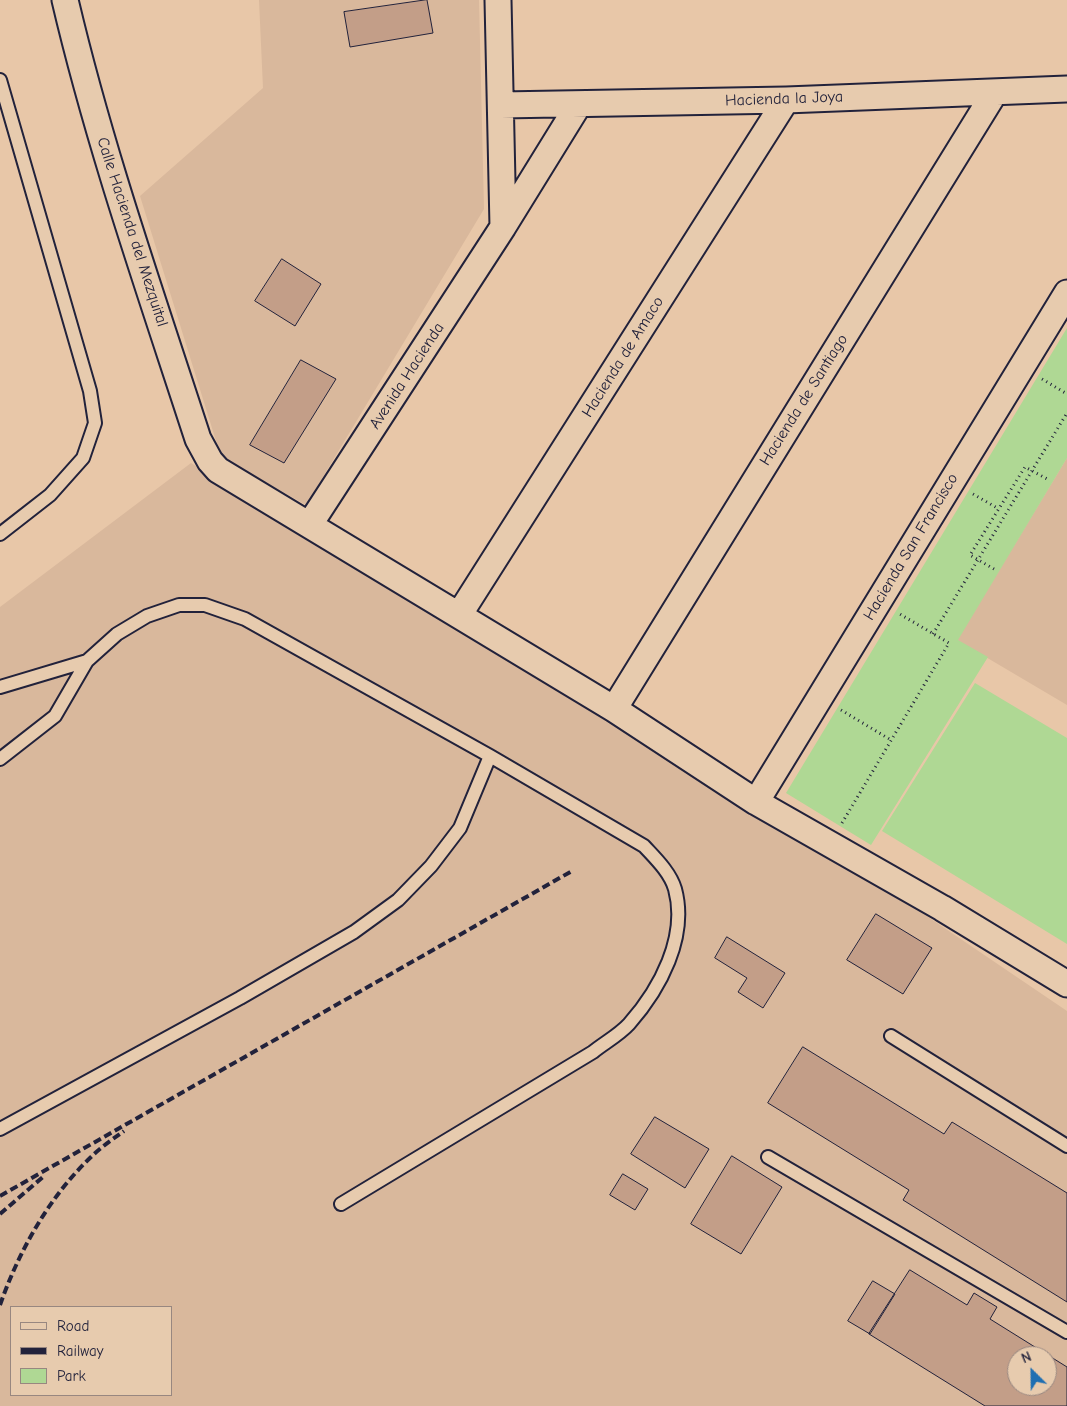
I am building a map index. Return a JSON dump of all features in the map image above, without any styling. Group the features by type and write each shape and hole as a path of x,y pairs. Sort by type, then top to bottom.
{"street":[{"name":"Calle Hacienda del Mezquital","path":"65,0 96,119 198,439 210,461 225,475 310,524"},
{"path":"498,0 503,227"},
{"name":"Hacienda la Joya","path":"501,105 786,100 1067,90"},
{"name":"Hacienda de Santiago","path":"614,709 994,92"},
{"name":"Hacienda de Amaco","path":"459,615 786,100"},
{"name":"Avenida Hacienda","path":"310,524 503,227 579,104"},
{"name":"Hacienda San Francisco","path":"756,802 1067,293"},
{"path":"310,524 614,709 756,802 942,908 1067,984"}],"lane":[{"path":"0,80 90,391 95,423 83,458 50,495 0,534"},
{"path":"0,759 55,716 87,661 117,634 147,616 180,605 205,605 246,619 490,756 644,846 663,866 675,888 677,918 673,951 655,989 628,1025 592,1052 341,1204"},
{"path":"0,687 87,661"},
{"path":"0,1129 249,993 354,932 398,900 431,866 460,828 490,756"},
{"path":"891,1036 1067,1146"},
{"path":"768,1157 1067,1332"}],"path":[{"path":"1035,374 1067,394"},
{"path":"933,634 1067,413"},
{"path":"994,569 970,554 1025,467 1049,480"},
{"path":"965,490 999,509"},
{"path":"837,830 949,643 893,610"},
{"path":"834,705 891,740"}],"shaded area":[{"path":"259,0 479,0 484,209 306,505 221,457 140,196 263,88"},
{"path":"1067,458 1067,705 957,640"},
{"path":"191,463 875,881 1067,1011 1067,1406 0,1406 0,607"}],"green space":[{"path":"1067,328 1067,458 958,640 988,657 871,845 786,793"},
{"path":"975,683 1067,738 1067,944 882,831"}],"building":[{"path":"427,0 433,33 350,47 344,12"},
{"path":"282,259 321,284 295,326 255,301"},
{"path":"301,360 336,379 284,463 250,445"},
{"path":"876,914 932,948 903,994 847,960"},
{"path":"727,937 785,973 763,1008 738,992 747,978 715,958"},
{"path":"803,1047 944,1134 952,1122 1067,1193 1067,1302 903,1200 909,1190 768,1103"},
{"path":"655,1117 709,1149 685,1188 631,1154"},
{"path":"732,1156 782,1187 741,1254 691,1224"},
{"path":"623,1174 648,1189 635,1210 610,1195"},
{"path":"910,1270 967,1305 974,1293 997,1307 990,1319 1033,1346 1007,1346 1007,1396 1057,1396 1057,1361 1067,1367 1067,1406 985,1406 869,1334"},
{"path":"873,1281 895,1294 870,1334 848,1321"}],"railway":[{"path":"0,1196 572,871"},
{"path":"0,1305 16,1265 49,1207 62,1189 91,1157 124,1131"},
{"path":"0,1214 44,1176"}]}
